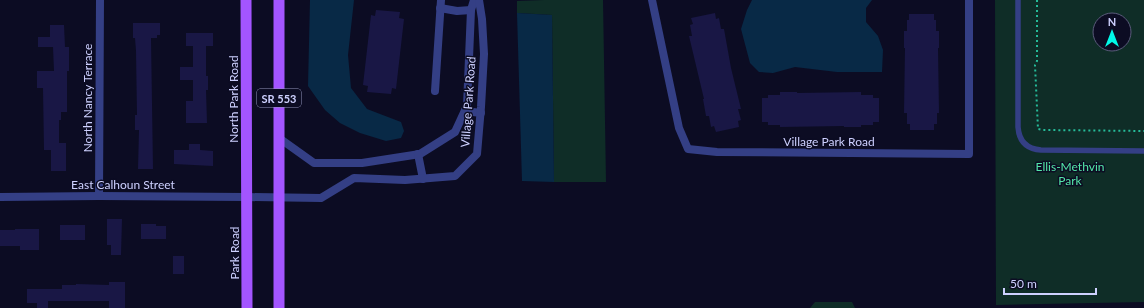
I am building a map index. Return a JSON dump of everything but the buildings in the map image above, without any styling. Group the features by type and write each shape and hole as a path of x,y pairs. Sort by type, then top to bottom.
{"main road":[{"name":"North Park Road","path":"246,0 246,197"},
{"name":"SR 553","path":"279,0 279,308"},
{"name":"Park Road","path":"246,197 247,308"}],"street":[{"name":"North Nancy Terrace","path":"99,196 100,0"},
{"name":"Village Park Road","path":"279,138 314,163 362,163 418,154 455,132 467,106 471,10 474,0"},
{"name":"Village Park Road","path":"354,178 405,180 455,176 477,154 484,54 482,19 479,0"},
{"name":"Village Park Road","path":"652,0 679,128 688,149 717,152 969,154 969,0"},
{"path":"435,91 441,4 457,11 471,10"},
{"path":"464,111 481,112"},
{"path":"418,154 423,179"},
{"path":"246,197 321,198 354,178 354,163"},
{"name":"East Calhoun Street","path":"0,197 246,197"}],"lane":[{"path":"1018,0 1018,127 1020,139 1024,144 1029,148 1041,150 1144,150"}],"path":[{"path":"1037,0 1037,61 1035,65 1038,129 1144,131"}],"green space":[{"path":"603,0 606,182 554,182 552,15 517,13 517,1"},
{"name":"Ellis-Methvin Park","path":"995,0 1144,0 1144,302 996,305"},
{"path":"815,302 852,302 855,308 810,308"}],"water":[{"path":"310,0 354,0 348,55 351,88 367,109 401,122 404,131 401,138 386,141 360,133 340,123 325,110 308,86"},
{"path":"752,0 872,0 866,8 866,22 878,36 883,50 882,72 837,72 795,67 773,73 759,72 750,63 741,29"},
{"path":"517,13 552,15 554,182 522,181"}]}
